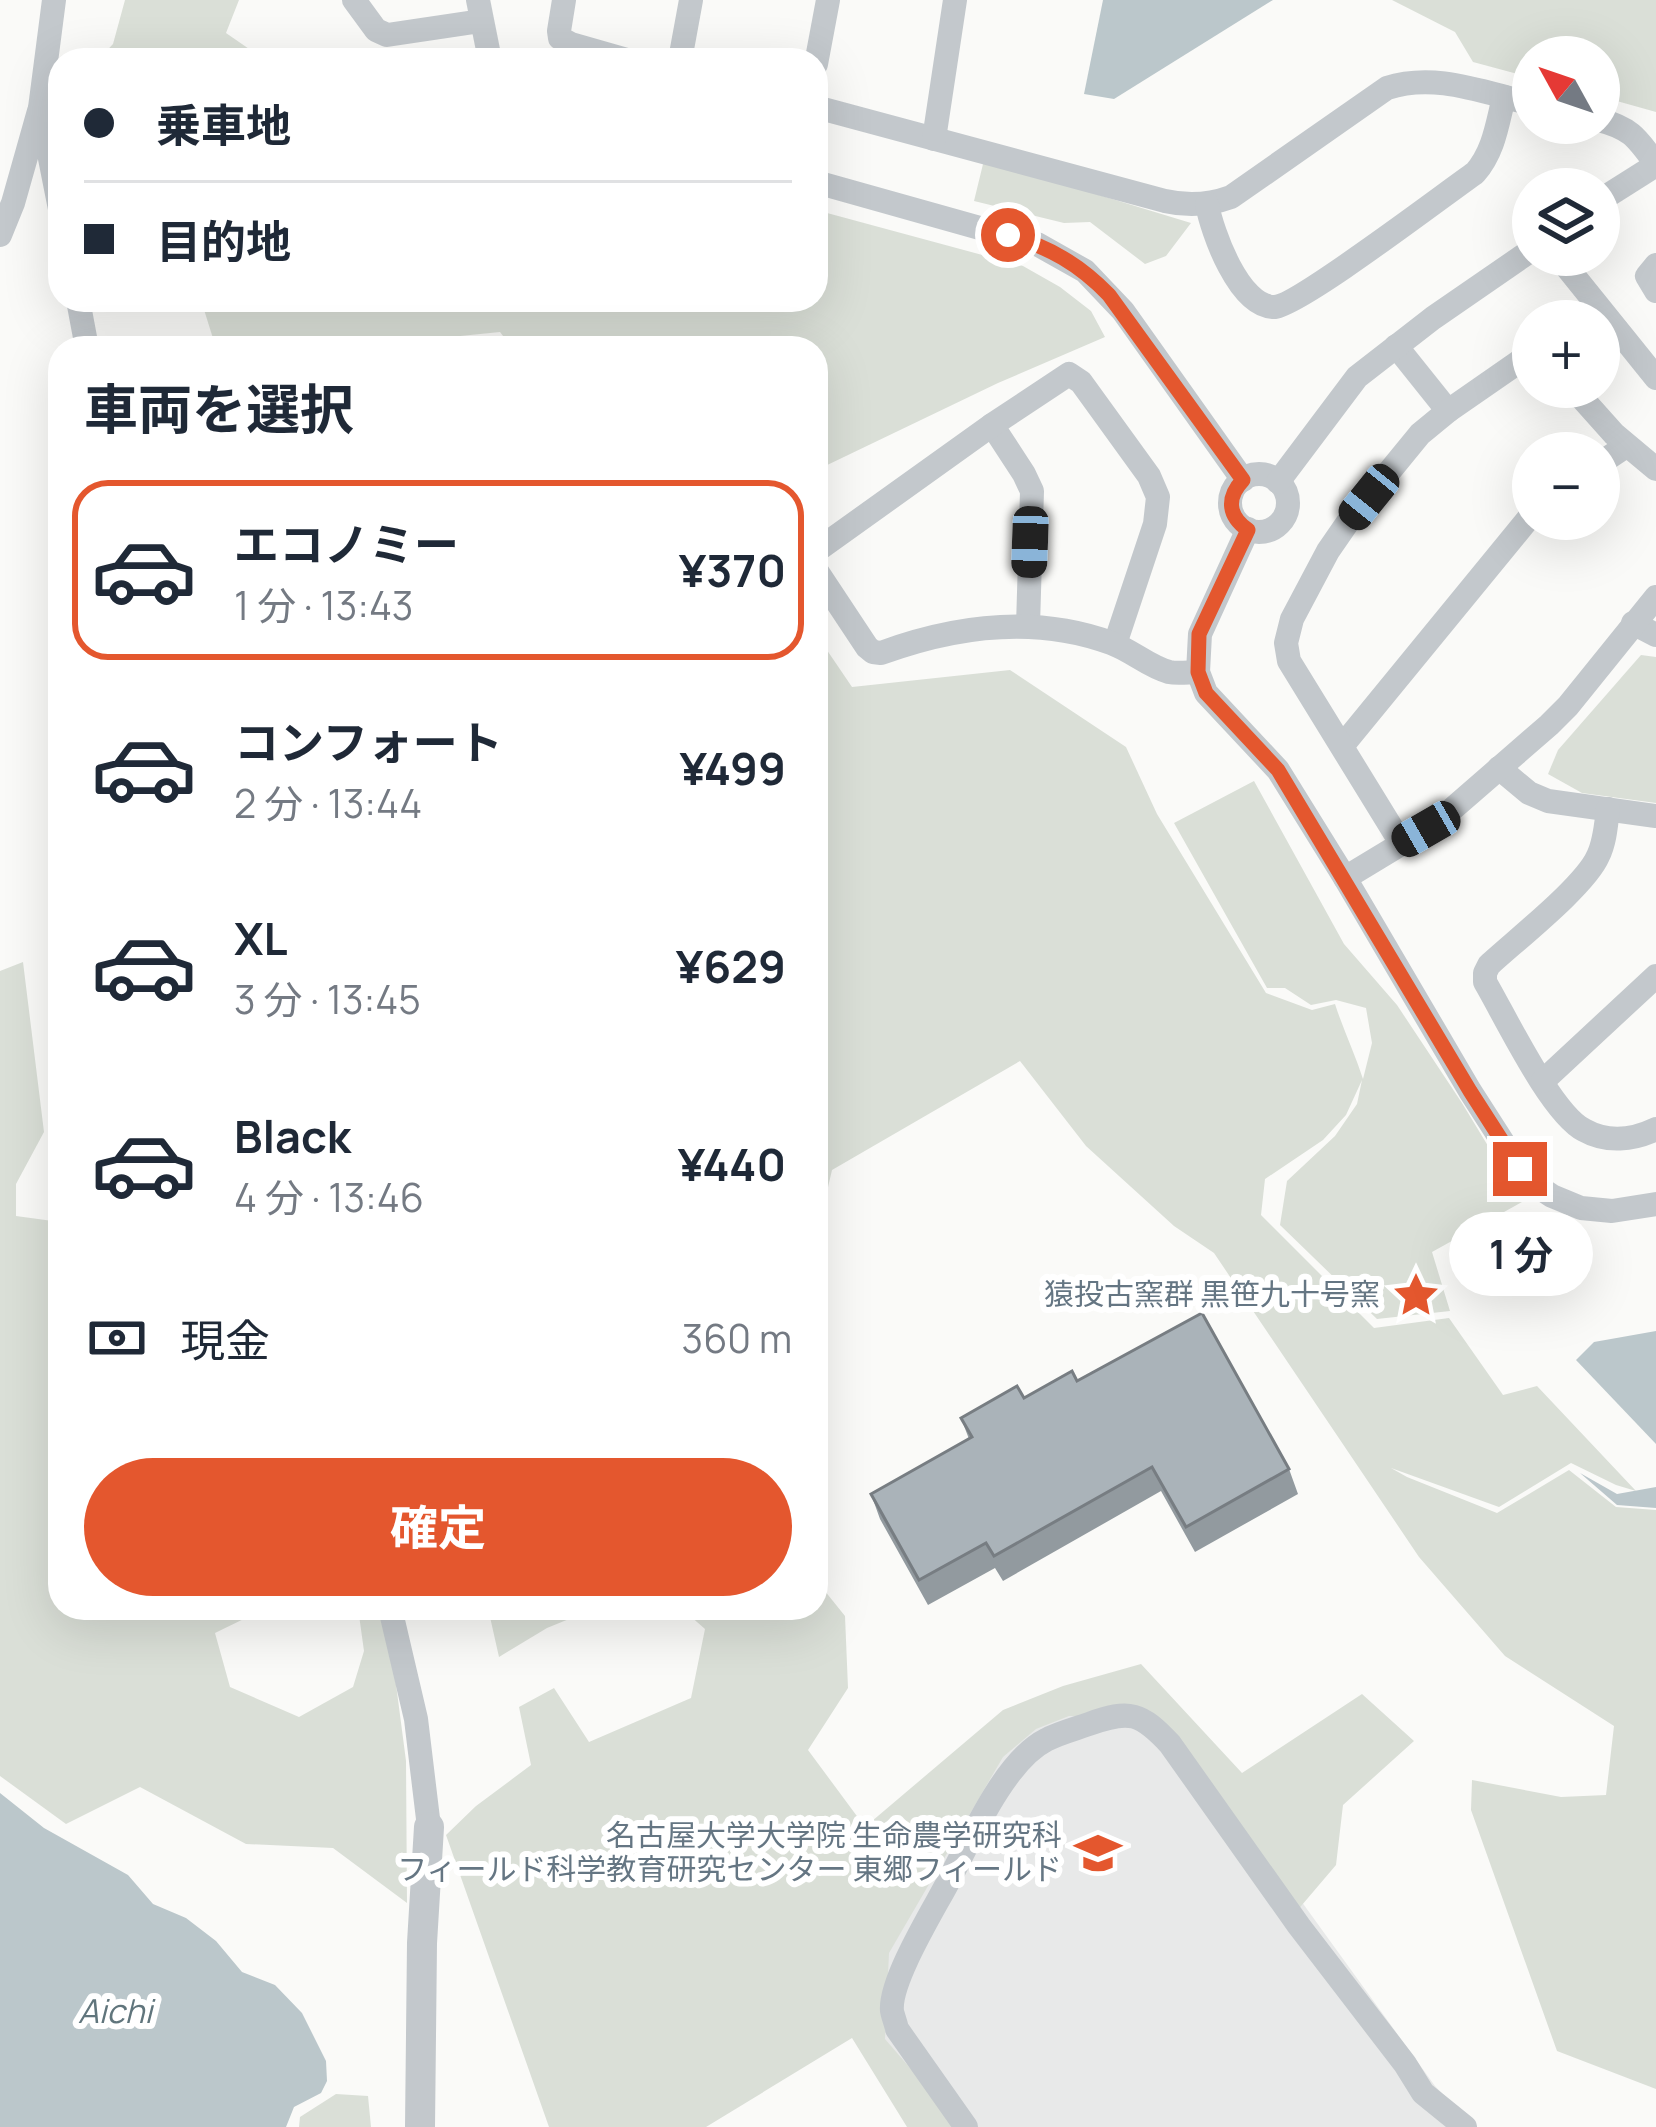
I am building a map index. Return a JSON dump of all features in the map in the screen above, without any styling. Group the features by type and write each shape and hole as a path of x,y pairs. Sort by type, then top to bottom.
{"street":[{"path":"0,235 40,107 54,0"},
{"path":"354,0 379,32 387,34 480,10 488,48"},
{"path":"564,0 560,38 585,48"},
{"path":"682,48 691,0"},
{"path":"819,48 828,0"},
{"path":"934,140 956,0"},
{"path":"828,110 1165,201 1207,204 1241,190 1394,86 1430,81 1512,100"},
{"path":"1207,204 1220,253 1252,298 1280,307 1310,291 1475,173 1493,144 1504,98"},
{"path":"40,107 48,148"},
{"path":"1620,125 1656,164 1620,187"},
{"path":"828,185 1037,244 1076,264 1115,302 1243,480"},
{"path":"1279,482 1357,377 1512,264"},
{"path":"1656,265 1646,275 1656,291"},
{"path":"1575,276 1651,363"},
{"path":"1396,346 1448,412"},
{"path":"1401,843 1289,661 1288,627 1328,551 1420,434 1512,367"},
{"path":"828,542 1069,374 1078,378 1158,497 1157,515 1114,644"},
{"path":"1591,408 1656,470"},
{"path":"992,425 1031,491 1028,626"},
{"path":"1620,450 1626,446"},
{"path":"1262,475 1279,482 1288,497 1281,522 1264,532 1248,530 1237,522 1230,504 1243,480 1262,475"},
{"path":"1248,530 1199,634 1198,672 1206,693 1278,770 1520,1169 1552,1196 1581,1208 1612,1211 1656,1204"},
{"path":"1343,745 1512,539"},
{"path":"828,588 869,650 878,654 947,633 1028,626 1114,644 1168,672 1198,672"},
{"path":"1345,878 1450,811 1568,706 1645,629 1656,597"},
{"path":"1499,768 1529,793 1548,801 1656,816"},
{"path":"1608,809 1596,862 1489,964 1485,982 1543,1081 1583,1130 1622,1139 1656,1129"},
{"path":"1543,1081 1656,976"},
{"path":"393,1620 416,1719 428,1827 420,2127"},
{"path":"966,2127 897,2029 892,2012 894,1991 980,1822 1019,1760 1043,1741 1099,1720 1131,1714 1144,1719 1171,1744 1423,2093 1465,2127"}],"shaded area":[{"path":"125,0 239,0 226,33 248,48 109,48"},
{"path":"1392,0 1656,0 1656,112 1620,102 1620,36 1512,36 1512,72 1473,62 1455,32"},
{"path":"984,160 1191,223 1166,256 1145,264 1090,222 1064,223 974,201"},
{"path":"828,213 1023,266 1091,311 1105,337 828,465 828,336 503,336 500,332 212,336 205,312 828,312"},
{"path":"828,652 852,687 1010,670 1126,747 1157,814 1266,993 1312,1010 1335,1004 1363,1079 1372,1043 1366,1008 1336,1000 1311,1005 1285,988 1267,988 1174,823 1254,781 1344,944 1397,1005 1522,1202 1432,1252 1450,1311 1377,1319 1280,1225 1287,1181 1335,1136 1357,1104 1362,1080 1346,1115 1323,1140 1265,1179 1261,1215 1374,1328 1449,1318 1503,1395 1537,1386 1636,1491 1571,1463 1499,1507 1391,1468 1497,1513 1569,1470 1616,1507 1656,1510 1656,2089 1557,2051 1471,1810 1472,1780 1561,1797 1606,1795 1614,1726 1505,1656 1419,1557 1214,1253 1174,1226 1086,1146 1020,1061 832,1170 828,1187"},
{"path":"1641,655 1656,657 1656,803 1582,793 1548,774 1558,750"},
{"path":"23,962 44,1132 16,1184 16,1216 48,1220 48,1620 242,1620 215,1633 230,1687 299,1717 353,1687 364,1651 360,1620 387,1620 406,1761 407,1903 333,1848 246,1844 140,1787 66,1824 0,1776 0,971"},
{"path":"828,1595 845,1616 848,1688 808,1750 865,1827 1003,1710 1063,1686 1141,1664 1242,1773 1362,1694 1414,1741 1343,1805 1336,1865 1296,1912 1151,1717 1069,1716 1036,1729 1003,1757 889,1953 885,2039 961,2127 907,2127 852,2038 706,2127 549,2127 446,1835 531,1765 519,1707 554,1688 589,1742 691,1698 705,1629 695,1620 828,1620"},
{"path":"491,1620 567,1620 547,1628 499,1657"},
{"name":"名古屋大学大学院 生命農学研究科 フィールド科学教育研究センター 東郷フィールド","path":"1072,1703 1165,1713 1435,2086 1474,2127 924,2127 854,1972 1003,1735"},
{"path":"336,2094 368,2096 371,2127 299,2127 300,2117"}],"water":[{"path":"1103,0 1273,0 1114,99 1084,94"},
{"path":"1656,1331 1656,1444 1576,1360 1594,1342"},
{"path":"1580,1473 1617,1494 1656,1487 1656,1508 1617,1505"},
{"name":"Aichi","path":"0,1793 44,1828 128,1875 153,1904 186,1918 216,1941 242,1972 275,1985 302,2013 326,2061 327,2081 321,2093 294,2107 286,2127 0,2127"}],"building":[{"path":"1202,1313 1289,1469 1186,1527 1152,1467 994,1556 986,1543 919,1580 871,1494 972,1437 961,1418 1017,1386 1024,1398 1072,1371 1077,1381"}],"place":[{"name":"猿投古窯群 黒笹九十号窯","path":"1416,1295"},
{"name":"名古屋大学大学院 生命農学研究科 フィールド科学教育研究センター 東郷フィールド","path":"1098,1853"}],"route":[{"path":"1008,235 1058,253 1109,295 1243,480 1230,504 1237,522 1248,530 1199,634 1198,672 1206,693 1278,770 1520,1169"}]}
